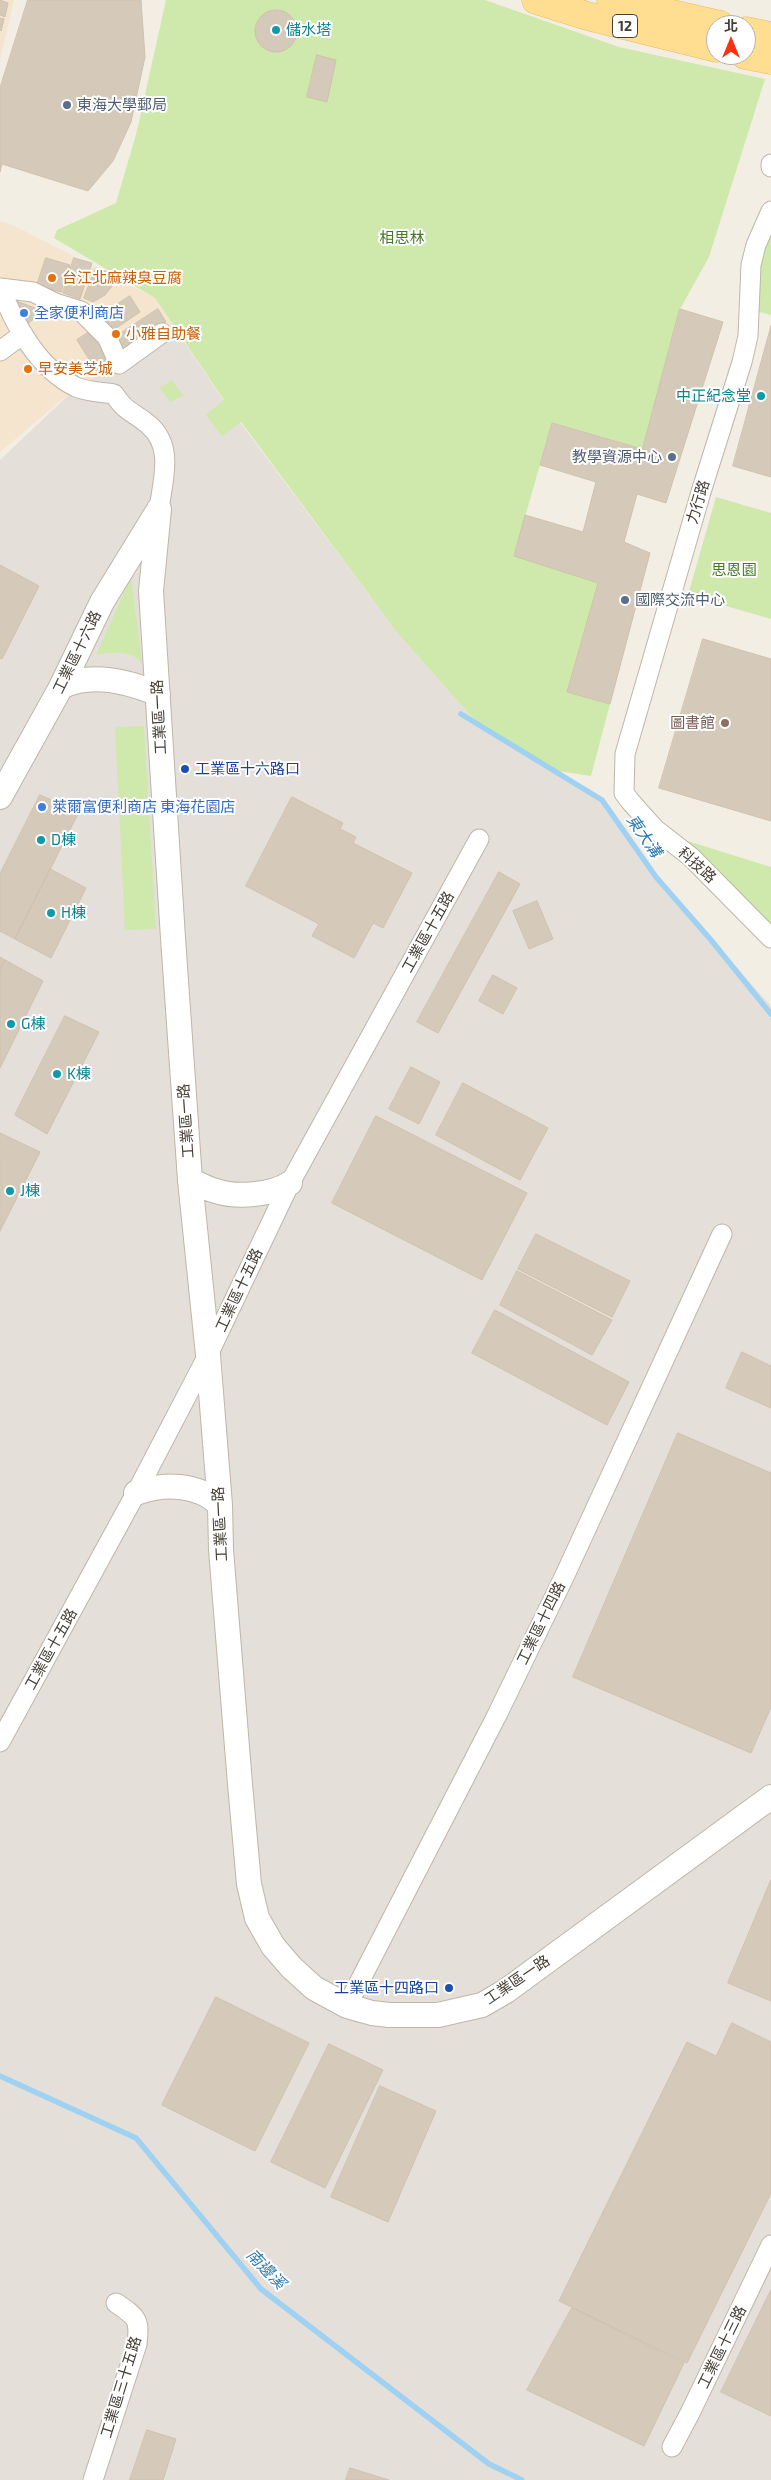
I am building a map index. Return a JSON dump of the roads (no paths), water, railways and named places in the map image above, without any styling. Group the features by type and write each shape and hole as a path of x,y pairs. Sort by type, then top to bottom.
{"main road":[{"name":"12","path":"536,0 587,16 706,46"},
{"name":"12","path":"611,0 706,22"},
{"path":"756,33 771,36"},
{"path":"756,57 771,60"}],"street":[{"name":"力行路","path":"624,793 625,754 701,492 742,362 748,336 751,265 756,245 771,212"},
{"path":"114,394 77,387 45,365 12,318 0,288 33,292 55,303 81,310 106,337 119,364"},
{"path":"159,509 165,451 159,435 148,424 123,408 114,394 116,372 119,364 162,333"},
{"path":"0,352 23,334"},
{"name":"工業區十六路","path":"0,797 61,687 102,602 159,509"},
{"name":"工業區一路","path":"159,509 151,591 190,1180 208,1356 220,1505 221,1550 249,1884 257,1918 273,1946 291,1967 314,1988 348,2006 372,2013 409,2016 438,2015 482,2005 506,1990 771,1797"},
{"path":"61,687 81,679 120,681 131,683 158,694"},
{"name":"科技路","path":"624,793 655,829 690,857 771,938"},
{"name":"工業區十五路","path":"0,1742 136,1493 208,1356 290,1183 479,839"},
{"path":"190,1180 218,1192 255,1194 281,1189 290,1183"},
{"name":"工業區十四路","path":"348,2006 522,1663 722,1234"},
{"path":"136,1493 163,1486 175,1486 202,1493 213,1498 220,1505"},
{"name":"工業區十三路","path":"672,2447 771,2245"},
{"name":"工業區三十五路","path":"93,2480 137,2344 139,2329 138,2320 116,2303"}],"waterway":[{"name":"東大溝","path":"461,714 602,800 656,877 711,940 771,1014"},
{"name":"南邊溪","path":"0,2076 136,2138 261,2289 489,2464 522,2480"}],"place":[{"name":"儲水塔","path":"276,30"},
{"name":"東海大學郵局","path":"67,105"},
{"name":"台江北麻辣臭豆腐","path":"52,278"},
{"name":"全家便利商店","path":"24,313"},
{"name":"小雅自助餐","path":"116,334"},
{"name":"早安美芝城","path":"28,369"},
{"name":"中正紀念堂","path":"761,396"},
{"name":"教學資源中心","path":"672,457"},
{"name":"國際交流中心","path":"625,600"},
{"name":"圖書館","path":"725,723"},
{"name":"工業區十六路口","path":"185,769"},
{"name":"萊爾富便利商店 東海花園店","path":"42,807"},
{"name":"D棟","path":"41,840"},
{"name":"H棟","path":"51,913"},
{"name":"G棟","path":"11,1024"},
{"name":"K棟","path":"57,1074"},
{"name":"J棟","path":"10,1191"},
{"name":"工業區十四路口","path":"449,1988"}],"park label":[{"name":"相思林","path":"402,238"},
{"name":"思恩園","path":"734,570"}]}
